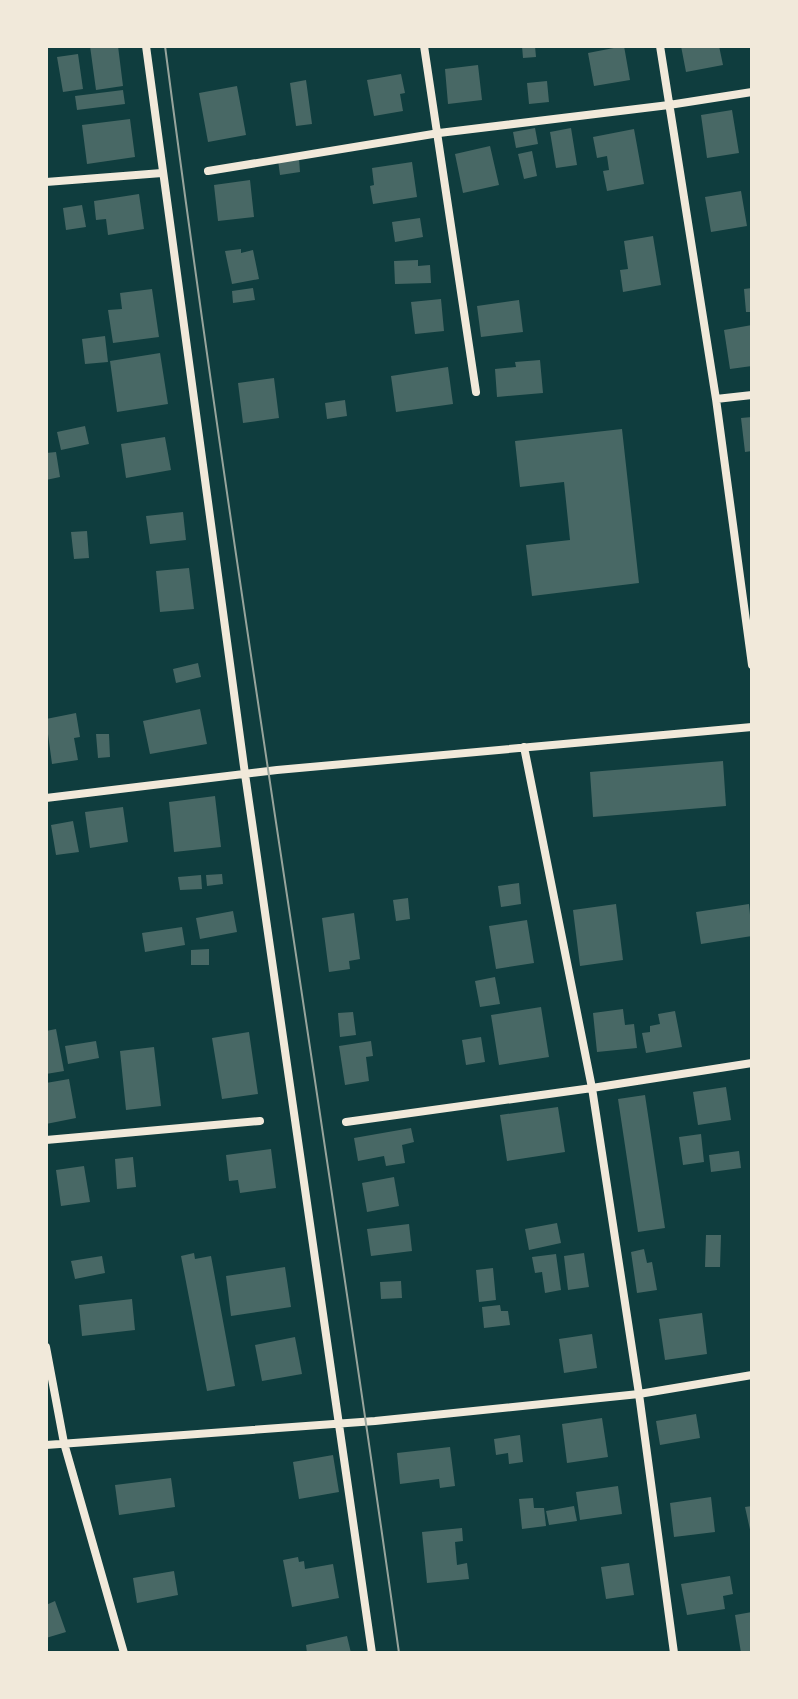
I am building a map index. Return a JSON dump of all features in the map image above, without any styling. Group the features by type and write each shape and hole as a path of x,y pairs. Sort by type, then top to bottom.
{"street":[{"path":"146,46 245,774 372,1653"},
{"path":"424,46 476,392"},
{"path":"660,46 716,399 752,665"},
{"path":"208,171 439,133 752,92"},
{"path":"46,182 162,173"},
{"path":"716,399 752,395"},
{"path":"46,798 245,774 752,727"},
{"path":"524,747 592,1088 639,1394 674,1653"},
{"path":"346,1122 752,1063"},
{"path":"46,1140 260,1121"},
{"path":"46,1347 64,1443 124,1653"},
{"path":"46,1445 339,1423 639,1394 752,1375"}],"building":[{"path":"90,46 118,46 123,86 96,90"},
{"path":"522,46 535,46 536,57 523,58"},
{"path":"624,46 630,80 594,86 588,53"},
{"path":"681,46 719,46 723,65 686,72"},
{"path":"78,54 83,89 63,92 57,57"},
{"path":"478,65 482,100 448,104 445,69"},
{"path":"401,74 405,93 400,94 403,111 374,116 367,80"},
{"path":"306,80 312,124 296,126 290,83"},
{"path":"547,81 549,102 529,104 527,83"},
{"path":"237,86 246,135 208,142 199,93"},
{"path":"123,90 125,104 77,110 75,96"},
{"path":"732,110 739,153 707,158 701,115"},
{"path":"130,119 135,157 87,164 82,125"},
{"path":"535,128 538,144 516,148 513,132"},
{"path":"571,128 577,165 556,168 550,132"},
{"path":"634,129 644,184 607,191 603,171 609,170 607,156 597,158 593,137"},
{"path":"490,146 499,185 463,193 455,154"},
{"path":"532,151 537,176 524,179 518,154"},
{"path":"299,158 300,172 280,175 278,160"},
{"path":"412,162 417,197 373,204 370,186 374,185 372,168"},
{"path":"250,180 254,217 218,221 214,185"},
{"path":"741,191 747,226 711,232 705,197"},
{"path":"139,194 144,229 108,235 106,219 96,220 94,201"},
{"path":"82,205 86,227 66,230 63,208"},
{"path":"420,218 423,237 395,242 392,222"},
{"path":"653,236 661,285 623,292 620,270 628,269 624,241"},
{"path":"241,249 241,253 253,250 259,279 232,284 225,251"},
{"path":"418,260 418,266 430,265 431,283 395,284 394,261"},
{"path":"253,288 255,300 233,303 232,291"},
{"path":"752,288 752,312 746,312 744,289"},
{"path":"152,289 159,337 113,343 108,310 122,309 120,293"},
{"path":"441,299 444,331 415,334 411,302"},
{"path":"519,300 523,332 481,337 477,306"},
{"path":"752,325 752,366 730,369 724,330"},
{"path":"105,336 108,362 85,364 82,339"},
{"path":"160,353 168,404 117,412 110,361"},
{"path":"540,360 543,393 497,397 495,369 516,367 515,362"},
{"path":"448,367 453,404 396,412 391,376"},
{"path":"274,378 279,418 243,423 238,383"},
{"path":"345,400 347,416 327,419 325,403"},
{"path":"752,417 752,451 745,452 741,418"},
{"path":"85,426 89,444 61,450 57,432"},
{"path":"622,429 639,583 532,596 526,545 570,540 564,482 520,487 515,441"},
{"path":"165,437 171,470 126,478 121,444"},
{"path":"56,452 60,477 46,480 46,453"},
{"path":"183,512 186,540 150,544 146,516"},
{"path":"87,531 89,558 74,559 71,532"},
{"path":"189,568 194,609 160,612 156,571"},
{"path":"198,663 201,677 176,683 173,669"},
{"path":"200,709 207,744 150,754 143,721"},
{"path":"76,713 80,737 74,738 78,760 52,764 46,719"},
{"path":"96,734 109,734 110,757 98,758"},
{"path":"723,761 726,806 593,817 590,772"},
{"path":"215,796 221,847 174,852 169,802"},
{"path":"123,807 128,842 90,848 85,812"},
{"path":"73,821 79,852 56,855 51,825"},
{"path":"222,874 223,884 207,886 206,875"},
{"path":"201,875 202,889 180,890 178,877"},
{"path":"519,883 521,904 501,907 498,886"},
{"path":"408,898 410,919 396,921 393,900"},
{"path":"616,904 623,960 580,966 573,910"},
{"path":"749,904 752,936 701,944 696,912"},
{"path":"233,911 237,932 200,939 196,918"},
{"path":"354,913 360,959 349,961 350,969 329,972 322,918"},
{"path":"527,920 534,963 496,969 489,926"},
{"path":"182,927 185,945 145,952 142,933"},
{"path":"209,949 209,965 191,965 191,950"},
{"path":"495,977 500,1004 480,1007 475,981"},
{"path":"541,1007 549,1057 499,1065 491,1015"},
{"path":"623,1009 625,1025 634,1024 637,1048 597,1052 593,1013"},
{"path":"675,1011 682,1047 646,1053 642,1033 650,1032 650,1026 660,1024 658,1014"},
{"path":"353,1012 356,1035 340,1037 338,1013"},
{"path":"56,1029 64,1071 46,1074 46,1031"},
{"path":"249,1032 258,1094 222,1099 212,1038"},
{"path":"481,1037 485,1062 466,1065 462,1040"},
{"path":"96,1041 99,1058 68,1064 65,1046"},
{"path":"371,1041 373,1056 366,1057 369,1081 345,1085 339,1046"},
{"path":"154,1047 161,1106 126,1110 120,1051"},
{"path":"69,1079 76,1118 46,1124 46,1083"},
{"path":"726,1087 731,1120 698,1125 693,1092"},
{"path":"645,1095 665,1228 638,1232 618,1099"},
{"path":"558,1107 565,1152 507,1161 500,1115"},
{"path":"411,1128 414,1142 402,1145 405,1163 386,1166 384,1156 358,1161 354,1138"},
{"path":"701,1134 704,1162 683,1165 679,1137"},
{"path":"271,1149 276,1188 240,1193 238,1180 229,1181 226,1155"},
{"path":"739,1151 741,1168 711,1172 709,1155"},
{"path":"133,1157 136,1187 117,1189 115,1159"},
{"path":"84,1166 90,1202 61,1206 56,1170"},
{"path":"394,1177 399,1206 367,1212 362,1183"},
{"path":"557,1223 561,1243 529,1250 525,1229"},
{"path":"409,1224 412,1251 371,1256 367,1229"},
{"path":"706,1235 721,1235 720,1267 705,1267"},
{"path":"644,1249 647,1263 652,1262 657,1290 637,1293 631,1252"},
{"path":"194,1253 195,1259 211,1256 235,1386 207,1391 181,1256"},
{"path":"584,1253 589,1287 568,1290 564,1256"},
{"path":"556,1254 561,1290 545,1293 542,1272 535,1273 532,1257"},
{"path":"102,1256 105,1273 75,1279 71,1261"},
{"path":"285,1267 291,1307 231,1316 226,1276"},
{"path":"493,1268 496,1300 479,1302 476,1270"},
{"path":"401,1281 402,1298 381,1299 380,1282"},
{"path":"132,1299 135,1330 82,1336 79,1305"},
{"path":"500,1305 501,1311 508,1311 510,1325 484,1328 482,1307"},
{"path":"702,1313 707,1354 665,1360 659,1319"},
{"path":"592,1334 597,1368 564,1373 559,1339"},
{"path":"295,1337 302,1374 262,1381 255,1345"},
{"path":"696,1414 700,1438 660,1445 656,1421"},
{"path":"602,1418 608,1457 567,1463 562,1424"},
{"path":"520,1435 523,1462 509,1464 508,1453 496,1455 494,1439"},
{"path":"450,1447 455,1486 440,1488 439,1479 400,1484 397,1453"},
{"path":"333,1455 339,1492 299,1499 293,1462"},
{"path":"171,1478 175,1507 119,1515 115,1485"},
{"path":"618,1486 622,1514 580,1520 576,1492"},
{"path":"711,1497 715,1532 674,1537 670,1503"},
{"path":"533,1498 534,1508 544,1508 546,1526 522,1529 519,1499"},
{"path":"574,1506 577,1521 549,1525 546,1511"},
{"path":"752,1506 752,1534 751,1534 745,1507"},
{"path":"462,1528 463,1541 455,1542 457,1565 467,1563 469,1579 427,1583 422,1532"},
{"path":"298,1557 299,1562 304,1561 305,1569 333,1564 339,1598 292,1607 283,1560"},
{"path":"629,1563 634,1595 606,1599 601,1567"},
{"path":"174,1571 178,1595 137,1603 133,1578"},
{"path":"730,1576 733,1594 723,1596 725,1609 687,1615 681,1584"},
{"path":"55,1601 66,1632 46,1638 46,1605"},
{"path":"752,1612 752,1653 741,1653 735,1615"},
{"path":"347,1636 351,1653 307,1653 306,1645"}],"tram line":[{"path":"165,46 221,448 399,1653"}]}
